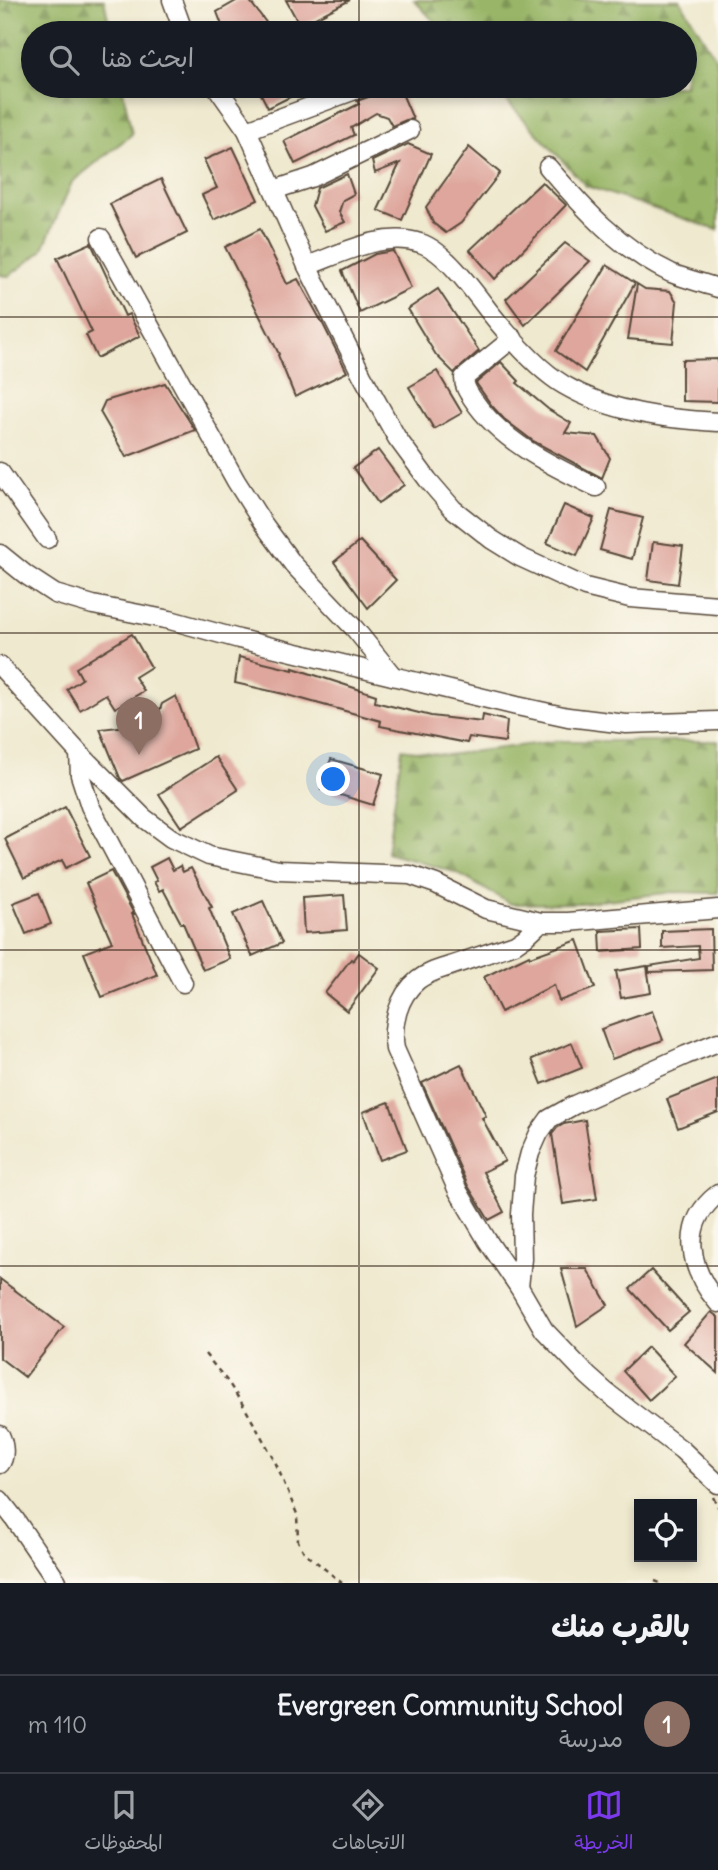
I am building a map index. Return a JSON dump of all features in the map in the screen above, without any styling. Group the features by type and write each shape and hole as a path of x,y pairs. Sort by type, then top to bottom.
{"street":[{"path":"172,0 180,21"},
{"path":"224,98 247,130 307,266 397,438 453,509 491,539 585,587 630,598 718,605"},
{"path":"247,130 334,98"},
{"path":"274,190 313,177 410,130"},
{"path":"548,167 599,223 624,245 672,273 718,288"},
{"path":"100,238 236,481 262,522 293,564 355,629 393,676"},
{"path":"307,266 375,242 391,239 423,243 459,273 498,322 540,367 561,383 580,394 617,408 686,420 718,422"},
{"path":"513,338 464,378 464,386 491,423 519,445 596,487"},
{"path":"0,471 47,539"},
{"path":"0,554 26,576 55,594 529,709 625,724 718,721"},
{"path":"0,666 79,753 144,818 171,838 209,856 279,870 410,875 436,884 486,909 541,922 718,909"},
{"path":"79,753 80,775 90,806 183,983"},
{"path":"541,922 515,944 436,971 416,982 402,1001 396,1015 393,1034 395,1049 458,1191 544,1329 588,1376 682,1450 718,1484"},
{"path":"519,1287 524,1176 530,1153 549,1119 574,1105 718,1042"},
{"path":"718,1194 699,1216 692,1235 692,1252 697,1272 718,1303"},
{"path":"0,1435 4,1451 0,1464"},
{"path":"0,1500 57,1581"}],"path":[{"path":"205,1354 245,1408 274,1460 297,1514 298,1541 304,1552 342,1583"},
{"path":"655,1581 660,1583"}],"green space":[{"path":"0,0 104,0 108,21 21,21 21,98 124,98 132,134 72,182 42,251 9,276 0,275 0,53 3,45"},
{"path":"414,0 680,0 693,21 434,21"},
{"path":"697,28 718,62 718,230 586,186 504,98 697,98"},
{"path":"557,741 718,741 718,893 674,892 582,903 511,904 455,872 387,853 402,749 447,755"}],"building":[{"path":"238,0 249,0 265,21 220,21 217,12"},
{"path":"286,0 350,0 310,21 297,21"},
{"path":"263,98 288,98 268,108"},
{"path":"365,98 404,98 413,119 392,126 387,117 376,113 351,128 354,135 295,164 284,141 359,104 357,101"},
{"path":"408,144 431,154 402,220 378,210 400,163 375,173 372,161"},
{"path":"233,147 258,200 214,220 202,195 217,188 204,160"},
{"path":"469,147 500,173 461,223 446,233 433,223 426,207"},
{"path":"347,174 354,194 343,200 339,212 345,222 325,231 312,206 317,188"},
{"path":"161,179 187,233 136,258 110,204"},
{"path":"542,182 566,205 495,279 470,250"},
{"path":"260,229 287,284 298,279 347,372 295,397 279,354 225,247"},
{"path":"91,243 125,316 129,314 140,336 97,358 86,335 92,332 57,258"},
{"path":"565,243 590,261 525,325 506,299"},
{"path":"393,251 411,288 360,313 342,271 375,254"},
{"path":"607,265 635,283 585,372 556,351"},
{"path":"637,284 645,289 670,291 677,302 673,343 628,339"},
{"path":"438,289 479,351 454,373 436,355 408,309"},
{"path":"718,359 718,402 682,401 682,360"},
{"path":"501,362 519,381 517,383 548,409 571,423 565,433 597,436 610,458 602,478 533,441 492,406 476,383"},
{"path":"437,371 462,413 434,429 409,387"},
{"path":"165,383 195,430 126,457 100,412 105,401"},
{"path":"378,450 404,485 378,503 353,468"},
{"path":"564,505 594,518 577,556 547,543"},
{"path":"611,510 643,518 632,559 600,550"},
{"path":"360,541 396,580 368,608 334,562"},
{"path":"653,542 683,546 678,584 648,580"},
{"path":"132,634 151,667 135,677 144,691 115,708 106,694 80,710 67,689 82,679 76,668"},
{"path":"239,657 293,668 376,695 375,702 431,716 482,722 483,715 507,721 505,742 469,737 467,743 380,726 381,721 235,683"},
{"path":"176,696 195,749 123,781 100,729 156,720 162,704"},
{"path":"216,757 238,790 181,827 159,794"},
{"path":"331,759 383,774 373,805 321,789"},
{"path":"65,807 90,856 66,868 62,860 24,878 5,839"},
{"path":"167,858 173,870 180,866 183,872 191,868 212,907 209,908 230,959 203,970 183,923 163,889 159,891 154,882 157,881 150,867"},
{"path":"111,871 134,914 157,975 102,997 84,953 112,942 86,883"},
{"path":"39,893 51,924 26,934 13,903"},
{"path":"344,895 347,930 304,933 302,898"},
{"path":"263,901 282,943 252,956 233,914"},
{"path":"641,929 642,949 601,952 600,931"},
{"path":"711,929 712,970 649,972 649,966 699,958 698,946 662,948 662,931"},
{"path":"578,940 595,988 559,1001 554,985 501,1012 484,977 529,955 530,957"},
{"path":"359,953 379,968 347,1011 325,993 351,959 353,961"},
{"path":"647,966 651,993 621,998 616,971"},
{"path":"652,1011 663,1040 612,1059 601,1029"},
{"path":"572,1043 582,1068 542,1084 532,1059"},
{"path":"461,1064 486,1116 482,1118 505,1161 483,1172 504,1212 489,1220 468,1186 422,1083"},
{"path":"718,1079 718,1112 678,1128 667,1099"},
{"path":"389,1102 407,1150 380,1160 363,1112"},
{"path":"585,1120 597,1199 563,1204 552,1134 564,1124"},
{"path":"561,1269 587,1269 608,1305 577,1326"},
{"path":"651,1270 689,1312 668,1330 630,1289"},
{"path":"0,1279 64,1327 25,1377 0,1358"},
{"path":"711,1312 718,1317 718,1373 684,1343"},
{"path":"648,1347 675,1376 649,1400 623,1371"}],"place":[{"name":"Evergreen Community School","path":"139,755"}]}
